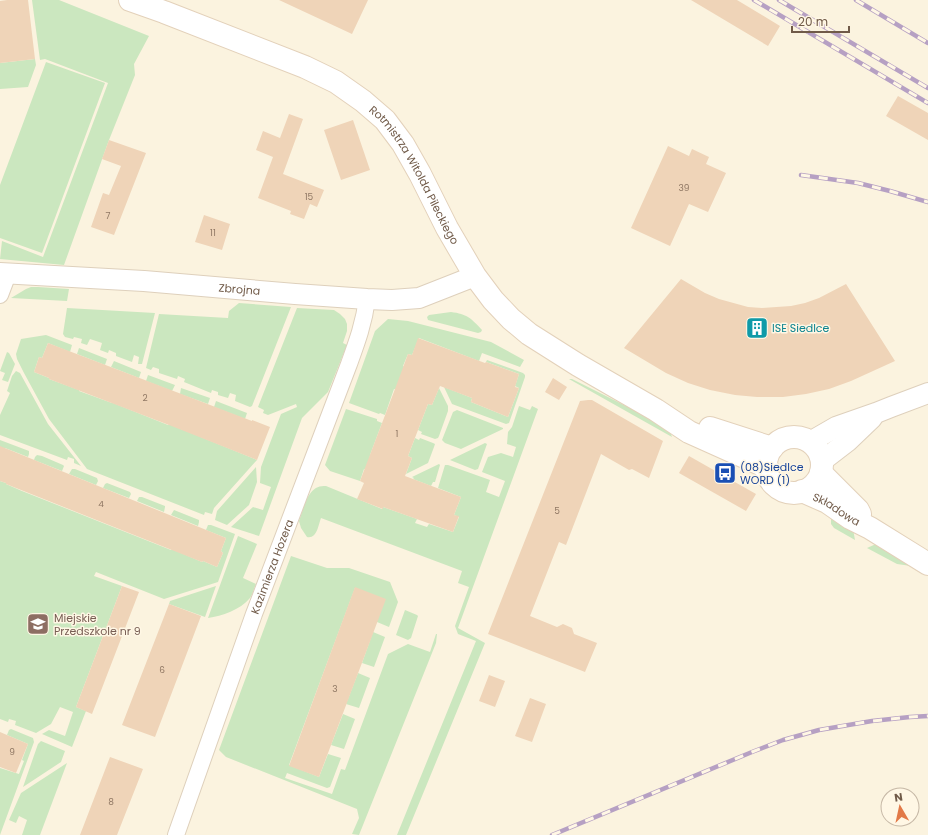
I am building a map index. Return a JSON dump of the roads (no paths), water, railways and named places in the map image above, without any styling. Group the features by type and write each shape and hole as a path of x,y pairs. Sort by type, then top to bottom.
{"main road":[{"name":"Rotmistrza Witolda Pileckiego","path":"130,0 305,67 336,82 363,101 385,120 403,144 447,228 475,276 493,300 529,334 578,365 656,410 689,432 769,458"},
{"path":"794,436 810,442 820,453 821,467 818,479 814,485 802,491 792,493 781,490 771,480 768,474 769,458 778,442 794,436"},
{"name":"Składowa","path":"821,467 858,510 870,528"},
{"name":"Składowa","path":"802,491 827,502 850,518 870,528 928,564"}],"street":[{"name":"Zbrojna","path":"4,274 144,281 392,300 419,298 475,276"},
{"path":"0,295 4,274"},
{"name":"Kazimierza Hozera","path":"176,835 254,614 354,351 365,315 367,299"},
{"path":"810,442 836,427 876,414 928,394"},
{"path":"821,467 876,414"}],"railway":[{"path":"754,0 928,103"},
{"path":"779,0 928,88"},
{"path":"856,0 928,43"},
{"path":"801,175 858,183 928,202"},
{"path":"552,835 783,740 819,730 872,721 928,716"}],"place":[{"name":"ISE Siedlce","path":"757,328"},
{"name":"(08)Siedlce WORD (1)","path":"725,473"},
{"name":"Miejskie Przedszkole nr 9","path":"38,624"}]}
